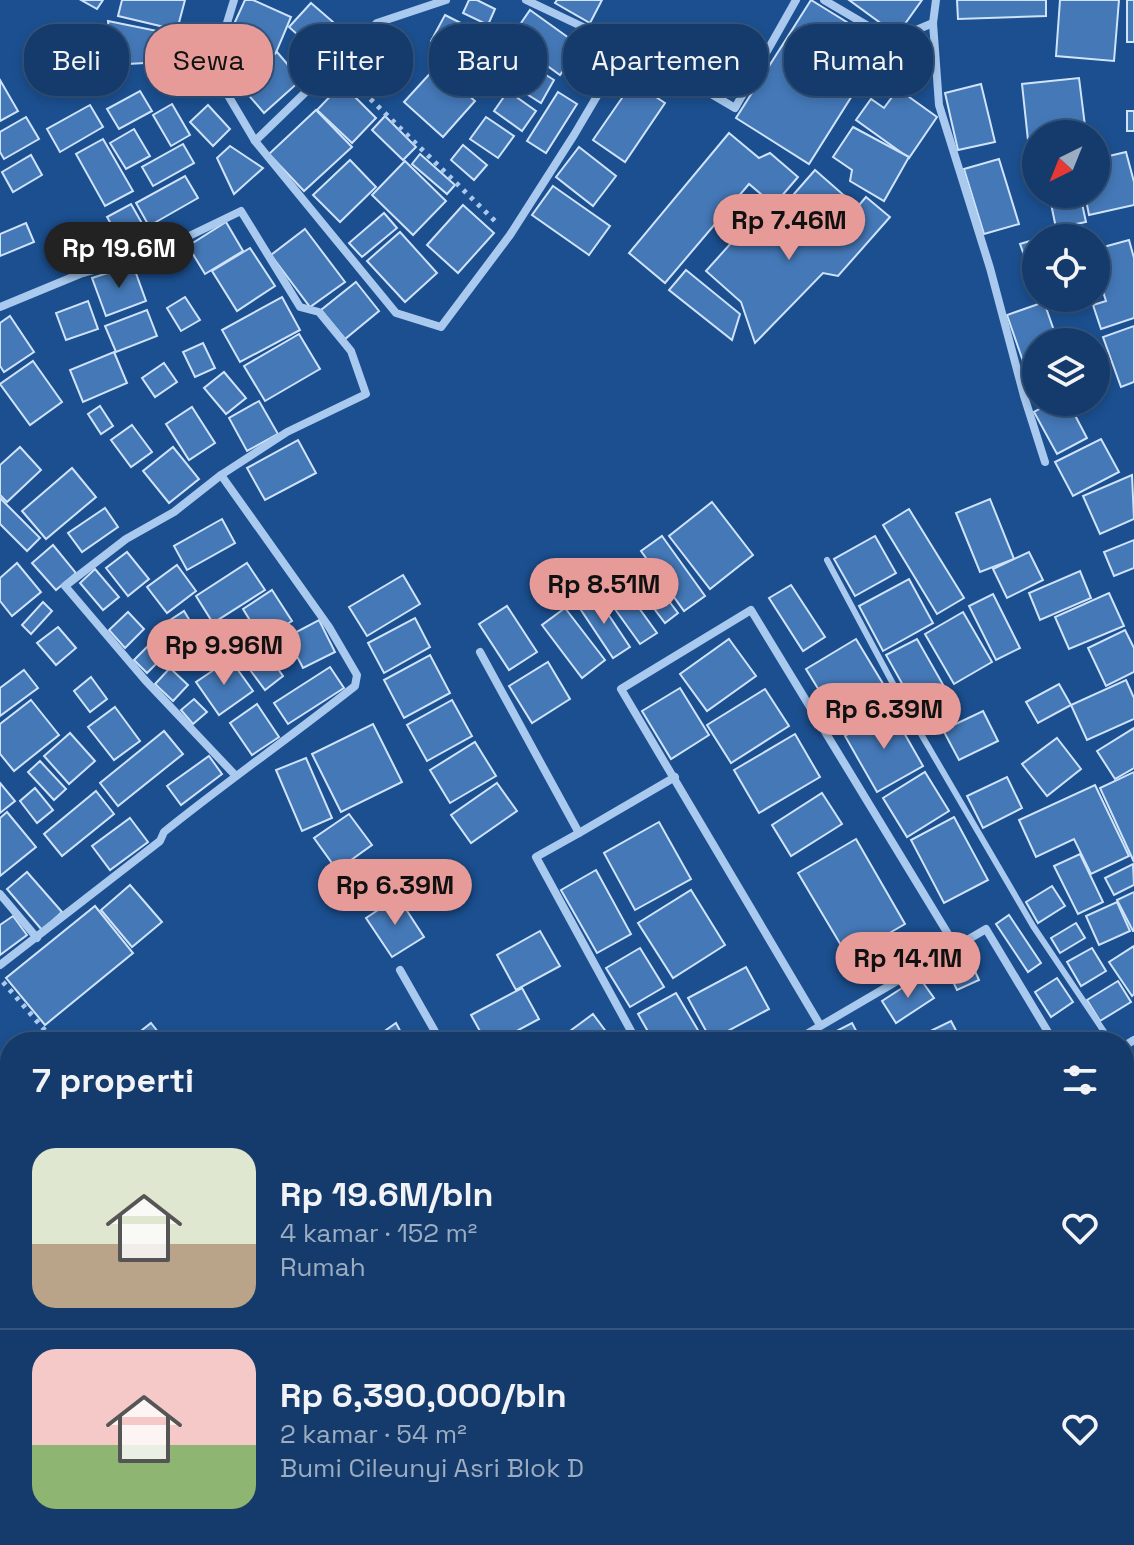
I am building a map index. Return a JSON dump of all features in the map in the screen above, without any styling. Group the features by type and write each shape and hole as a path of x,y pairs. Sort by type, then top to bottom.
{"street":[{"path":"234,0 219,49 226,92 255,141 396,313 441,327 510,235 597,96"},
{"path":"376,24 446,0"},
{"path":"526,0 577,24"},
{"path":"768,50 796,0"},
{"path":"824,0 892,40 933,23"},
{"path":"936,0 933,23 939,105 990,268 1045,462"},
{"path":"255,141 301,96"},
{"path":"715,96 735,108 742,96"},
{"path":"0,307 80,274 156,252 241,211 300,307 319,312 351,351 366,394 287,432 221,475 174,512 126,539 65,586 145,680 235,775"},
{"path":"0,965 160,841 164,832 235,775 288,739 355,686 357,675 329,627 221,475"},
{"path":"820,1025 621,689 751,610 956,947"},
{"path":"480,652 579,833"},
{"path":"632,1032 536,857 675,777"},
{"path":"0,894 37,938"},
{"path":"809,1032 986,929 1048,1032"},
{"path":"400,970 435,1032"}],"lane":[{"path":"827,560 907,710 1033,926 1104,1032"}],"path":[{"path":"368,96 510,235"},
{"path":"0,979 46,1032"}],"building":[{"path":"81,0 103,0 97,9"},
{"path":"122,0 185,0 179,24 152,24 118,16"},
{"path":"245,0 253,0 291,17 275,55 273,24 234,24"},
{"path":"469,0 477,0 495,9 488,24 463,13"},
{"path":"557,0 602,0 590,23 555,3"},
{"path":"811,0 850,24 796,24"},
{"path":"849,0 922,0 905,24 882,24"},
{"path":"957,0 1046,0 1046,16 958,19"},
{"path":"1060,0 1119,0 1114,61 1056,56"},
{"path":"1127,0 1134,0 1134,42 1127,42"},
{"path":"311,3 335,24 292,24"},
{"path":"530,10 563,34 563,71 560,75 547,66 547,24 520,24"},
{"path":"445,15 463,24 440,24"},
{"path":"129,25 145,29 145,63 129,64"},
{"path":"784,42 784,96 852,96 809,164 736,118 750,96 768,96 768,68"},
{"path":"277,52 289,66 289,91 264,113 249,96 273,96 273,56"},
{"path":"429,75 429,96 469,96 475,101 443,137 404,102 413,96"},
{"path":"547,76 554,80 547,92"},
{"path":"1079,78 1084,120 1026,120 1022,84"},
{"path":"0,80 18,111 0,121"},
{"path":"981,84 995,142 958,150 945,93"},
{"path":"140,91 152,111 119,129 107,109"},
{"path":"558,92 577,104 546,153 527,141"},
{"path":"330,96 354,96 376,118 352,143 317,110"},
{"path":"504,96 515,96 536,111 522,131 494,111"},
{"path":"530,96 545,96 541,103"},
{"path":"623,96 654,96 665,103 625,162 593,140"},
{"path":"893,96 908,96 937,117 909,158 856,120 871,99 884,108"},
{"path":"172,104 190,135 171,146 153,115"},
{"path":"90,105 103,127 60,152 47,129"},
{"path":"208,105 230,129 213,146 190,122"},
{"path":"316,110 352,147 304,191 269,154"},
{"path":"1127,111 1134,111 1134,131 1127,131"},
{"path":"385,116 416,147 403,160 372,130"},
{"path":"26,117 39,139 4,159 0,152 0,132"},
{"path":"486,117 514,136 498,158 470,139"},
{"path":"853,127 909,157 884,201 850,181 852,170 833,157"},
{"path":"134,129 150,156 126,169 110,143"},
{"path":"729,133 759,158 770,153 798,177 774,205 749,184 665,283 629,253"},
{"path":"103,139 133,191 105,206 76,154"},
{"path":"183,144 194,163 153,186 142,167"},
{"path":"463,145 487,165 474,180 451,160"},
{"path":"230,146 263,168 234,194 217,158"},
{"path":"579,147 616,176 593,206 556,177"},
{"path":"1126,152 1134,182 1134,205 1089,215 1088,208 1110,208 1110,156"},
{"path":"420,154 455,185 447,194 412,164"},
{"path":"31,155 42,175 13,192 2,172"},
{"path":"999,159 1019,224 984,234 964,169"},
{"path":"350,160 376,187 340,222 313,195"},
{"path":"405,161 446,201 413,235 372,195"},
{"path":"815,170 847,198 820,230 787,202"},
{"path":"185,176 198,198 149,226 136,203"},
{"path":"553,186 610,226 589,255 532,215"},
{"path":"866,197 890,217 838,276 823,273 755,343 741,302 706,271 749,223 763,234 785,208 827,242"},
{"path":"131,204 143,225 119,238 107,217"},
{"path":"463,205 494,233 458,273 427,245"},
{"path":"1052,208 1083,208 1086,222 1055,224"},
{"path":"384,213 397,228 362,257 349,243"},
{"path":"226,222 243,251 205,274 188,246"},
{"path":"26,223 34,242 0,256 0,234"},
{"path":"305,229 345,282 310,307 271,255"},
{"path":"400,232 437,273 405,302 367,261"},
{"path":"1129,240 1134,258 1134,318 1101,328 1095,312 1110,312 1110,245"},
{"path":"250,248 275,286 237,311 212,271"},
{"path":"133,265 146,301 106,316 92,278"},
{"path":"686,270 740,314 732,340 669,290"},
{"path":"356,282 379,311 345,339 321,310"},
{"path":"185,297 200,320 181,331 167,308"},
{"path":"282,297 300,330 240,362 222,330"},
{"path":"88,301 98,329 66,340 56,313"},
{"path":"147,310 157,336 116,352 105,326"},
{"path":"1022,310 1048,312 1053,328 1022,328 1022,358 1007,315"},
{"path":"10,316 34,352 4,372 0,366 0,323"},
{"path":"1134,326 1134,382 1121,387 1110,356 1110,335"},
{"path":"299,334 320,369 265,401 244,366"},
{"path":"203,343 215,368 195,377 183,352"},
{"path":"114,352 127,383 83,402 70,370"},
{"path":"33,361 62,402 30,425 0,384"},
{"path":"164,363 177,382 155,397 142,378"},
{"path":"224,372 246,398 226,414 204,388"},
{"path":"259,401 278,434 247,451 229,418"},
{"path":"100,406 113,426 101,434 88,414"},
{"path":"192,407 215,443 189,460 166,424"},
{"path":"1036,416 1075,416 1087,438 1057,454"},
{"path":"132,425 152,452 131,467 111,440"},
{"path":"1101,439 1119,472 1073,496 1055,462"},
{"path":"298,440 316,473 265,500 247,468"},
{"path":"20,447 41,470 7,502 0,495 0,465"},
{"path":"173,447 199,479 169,503 143,471"},
{"path":"72,468 96,497 46,539 22,511"},
{"path":"1132,475 1134,519 1100,534 1083,496"},
{"path":"0,498 40,538 27,551 0,524"},
{"path":"990,499 1014,559 980,572 956,513"},
{"path":"712,502 753,555 710,589 669,536"},
{"path":"105,508 118,527 82,552 68,533"},
{"path":"909,509 964,598 937,614 883,525"},
{"path":"222,519 235,543 187,570 174,546"},
{"path":"662,536 705,596 684,611 641,551"},
{"path":"875,536 896,573 855,596 834,559"},
{"path":"1134,540 1134,568 1114,576 1104,552"},
{"path":"53,545 76,573 56,590 32,563"},
{"path":"127,552 149,579 128,596 106,568"},
{"path":"1029,552 1043,580 1007,598 993,569"},
{"path":"17,563 41,592 12,616 0,601 0,578"},
{"path":"247,563 265,590 213,623 196,596"},
{"path":"640,563 678,613 665,623 627,573"},
{"path":"177,565 196,591 167,613 147,587"},
{"path":"95,569 119,597 103,610 80,583"},
{"path":"1080,571 1091,598 1040,620 1029,593"},
{"path":"613,572 657,633 640,644 597,584"},
{"path":"403,575 420,604 367,636 349,607"},
{"path":"909,579 933,623 883,651 859,606"},
{"path":"791,585 825,637 803,651 769,598"},
{"path":"272,590 292,621 262,640 243,609"},
{"path":"594,593 630,647 613,658 577,604"},
{"path":"1109,593 1124,626 1069,649 1055,617"},
{"path":"993,594 1020,648 996,660 969,606"},
{"path":"43,602 52,611 31,634 22,625"},
{"path":"507,606 537,652 509,670 479,624"},
{"path":"565,608 605,660 582,678 542,625"},
{"path":"184,611 207,649 181,664 158,628"},
{"path":"128,612 144,629 125,648 109,630"},
{"path":"963,612 992,662 954,684 925,634"},
{"path":"415,618 430,647 384,673 368,643"},
{"path":"319,620 335,652 303,668 287,637"},
{"path":"58,627 76,648 56,665 37,643"},
{"path":"249,629 283,676 265,690 230,643"},
{"path":"1125,630 1134,648 1134,672 1106,686 1088,648"},
{"path":"729,639 756,676 707,711 680,674"},
{"path":"856,639 891,697 841,726 806,669"},
{"path":"917,639 958,711 927,728 886,655"},
{"path":"151,643 164,656 147,673 134,660"},
{"path":"430,655 450,693 404,718 384,680"},
{"path":"230,659 253,691 219,715 196,682"},
{"path":"548,662 570,699 532,723 509,686"},
{"path":"330,667 344,688 288,724 274,703"},
{"path":"170,668 188,685 173,701 155,684"},
{"path":"24,670 38,688 0,716 0,688"},
{"path":"91,677 107,699 90,712 74,691"},
{"path":"1126,680 1134,698 1134,719 1087,740 1071,705"},
{"path":"1059,684 1071,705 1038,723 1026,702"},
{"path":"680,688 709,735 671,759 642,711"},
{"path":"765,689 789,726 731,763 707,725"},
{"path":"194,699 207,712 193,724 181,710"},
{"path":"31,700 59,735 14,771 0,754 0,724"},
{"path":"452,700 472,736 427,761 407,725"},
{"path":"257,704 279,737 252,755 230,723"},
{"path":"115,707 140,741 114,760 88,727"},
{"path":"891,710 923,766 877,792 845,736"},
{"path":"983,711 998,741 959,760 943,730"},
{"path":"373,724 402,782 341,812 312,754"},
{"path":"1134,728 1134,768 1115,779 1097,751"},
{"path":"164,731 183,754 118,806 100,783"},
{"path":"70,733 95,761 69,784 44,756"},
{"path":"795,734 820,777 759,813 734,770"},
{"path":"1057,738 1081,769 1047,796 1022,764"},
{"path":"475,742 496,776 450,803 430,770"},
{"path":"209,756 222,774 181,805 167,786"},
{"path":"306,758 332,818 302,831 276,770"},
{"path":"40,761 66,789 54,800 28,772"},
{"path":"925,772 949,811 907,837 883,798"},
{"path":"1134,772 1134,862 1100,788"},
{"path":"1007,777 1022,808 983,828 967,796"},
{"path":"0,783 15,801 0,813"},
{"path":"497,783 517,811 471,843 451,815"},
{"path":"1095,785 1129,856 1091,874 1074,839 1036,857 1019,820"},
{"path":"35,788 53,810 37,823 20,801"},
{"path":"96,791 114,814 62,856 44,834"},
{"path":"822,793 842,824 791,856 772,825"},
{"path":"7,812 36,847 0,876 0,818"},
{"path":"349,814 372,845 337,870 314,838"},
{"path":"954,817 988,880 944,903 911,840"},
{"path":"130,818 148,842 110,870 92,846"},
{"path":"659,822 691,879 635,910 604,853"},
{"path":"856,839 905,924 848,957 798,873"},
{"path":"1080,854 1103,902 1078,914 1054,866"},
{"path":"1133,864 1134,885 1114,895 1105,878"},
{"path":"596,870 631,934 597,953 561,890"},
{"path":"27,872 62,912 42,930 7,889"},
{"path":"130,885 162,922 132,947 101,910"},
{"path":"1052,886 1065,906 1038,923 1026,902"},
{"path":"691,890 725,945 673,978 638,923"},
{"path":"1134,892 1134,931 1133,931 1117,900"},
{"path":"398,897 424,937 392,957 366,918"},
{"path":"1117,902 1130,931 1099,945 1086,916"},
{"path":"95,906 133,953 45,1025 6,978"},
{"path":"1009,915 1041,963 1028,972 996,924"},
{"path":"13,916 27,935 0,955 0,925"},
{"path":"1076,923 1085,938 1060,953 1051,938"},
{"path":"540,931 560,966 516,990 497,955"},
{"path":"1134,946 1134,994 1132,996 1109,962"},
{"path":"640,948 664,987 630,1007 606,968"},
{"path":"1092,948 1106,971 1081,986 1067,962"},
{"path":"970,960 979,980 957,990 947,969"},
{"path":"746,967 769,1009 726,1032 707,1032 688,998"},
{"path":"919,977 934,998 896,1023 882,1001"},
{"path":"1057,978 1073,1002 1051,1017 1035,992"},
{"path":"1118,981 1131,1002 1100,1021 1087,1000"},
{"path":"522,988 539,1019 515,1032 480,1032 471,1015"},
{"path":"676,993 699,1032 648,1032 638,1014"},
{"path":"593,1014 606,1032 569,1032"},
{"path":"951,1021 957,1032 928,1032"},
{"path":"151,1023 158,1032 140,1032"},
{"path":"396,1023 401,1032 383,1032"},
{"path":"852,1023 857,1032 835,1032"}]}
